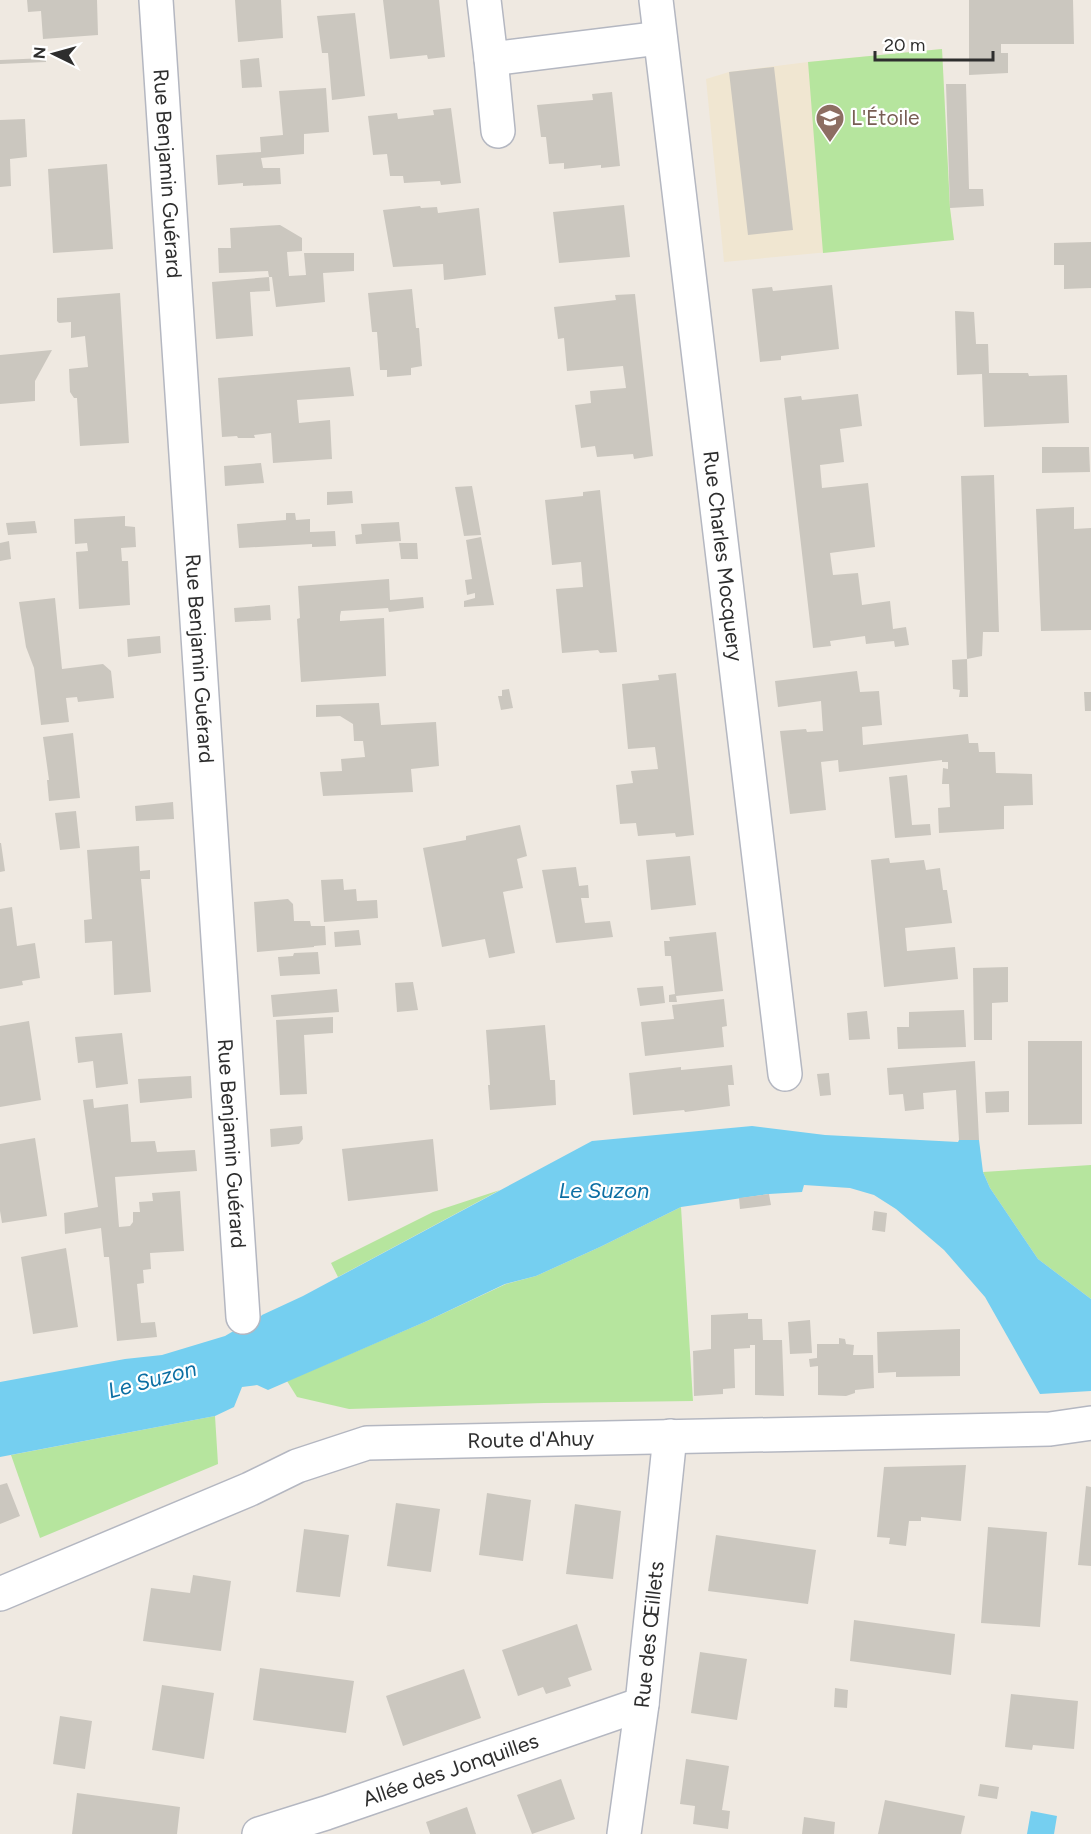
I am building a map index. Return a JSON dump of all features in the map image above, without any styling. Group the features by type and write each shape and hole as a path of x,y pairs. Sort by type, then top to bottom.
{"street":[{"name":"Rue Benjamin Guérard","path":"156,0 243,1317"},
{"path":"484,0 498,130"},
{"name":"Rue Charles Mocquery","path":"656,0 785,1074"},
{"path":"491,59 660,38"},
{"name":"Route d'Ahuy","path":"0,1594 297,1467 367,1443 1050,1429 1091,1423"},
{"name":"Rue des Œillets","path":"624,1834 642,1704 670,1436"},
{"name":"Allée des Jonquilles","path":"259,1834 642,1704"}],"shaded area":[{"name":"L'Étoile","path":"942,49 950,208 954,240 724,262 706,79 729,72"}],"green space":[{"path":"942,49 950,208 954,240 823,253 808,62"},
{"path":"1091,1165 1091,1299 1038,1259 990,1188 983,1172"},
{"path":"500,1190 338,1277 331,1263 433,1212"},
{"path":"681,1207 693,1401 349,1409 297,1397 287,1381 427,1321 506,1284 536,1276"},
{"path":"215,1416 218,1464 40,1538 11,1455"}],"water":[{"name":"Le Suzon","path":"752,1126 825,1135 958,1142 959,1140 979,1140 983,1172 990,1188 1038,1259 1091,1299 1091,1391 1040,1394 985,1297 944,1250 896,1209 874,1195 850,1188 804,1185 802,1192 769,1194 681,1207 536,1276 505,1284 427,1321 268,1390 257,1385 242,1387 234,1407 215,1416 0,1457 0,1382 125,1359 162,1355 225,1336 237,1329 253,1326 262,1315 303,1296 592,1141"},
{"path":"1031,1811 1057,1816 1054,1834 1027,1834"}],"building":[{"path":"27,0 97,0 98,35 43,39 41,11 28,12"},
{"path":"235,0 281,0 283,38 238,42"},
{"path":"383,0 439,0 445,57 428,59 427,55 390,59"},
{"path":"969,0 1073,0 1074,44 1001,44 1001,53 1008,53 1008,73 969,75"},
{"path":"355,13 365,96 332,100 328,53 322,53 317,16"},
{"path":"46,58 46,62 0,64 0,60"},
{"path":"259,58 262,87 242,88 240,60"},
{"path":"774,67 793,230 748,235 729,72"},
{"path":"946,84 966,84 969,189 983,189 984,206 950,208"},
{"path":"326,88 329,132 304,134 304,154 261,158 263,168 280,168 281,184 218,185 216,155 261,152 260,137 283,135 279,91"},
{"path":"612,92 620,166 601,168 601,165 564,169 564,163 549,164 546,137 541,137 537,105 593,100 592,94"},
{"path":"451,108 461,183 441,185 440,181 404,183 403,176 390,176 387,154 373,155 368,116 397,113 398,119 434,115 433,110"},
{"path":"25,119 27,157 10,159 11,186 0,187 0,120"},
{"path":"107,164 113,249 53,253 48,169"},
{"path":"624,205 630,257 559,263 553,212"},
{"path":"420,206 421,208 437,207 438,213 479,208 486,275 444,280 443,264 393,267 383,210"},
{"path":"280,225 302,238 302,251 287,252 289,276 306,275 304,253 354,253 354,271 323,273 325,302 276,307 272,277 269,277 268,271 219,273 218,248 231,248 230,228"},
{"path":"1091,242 1091,288 1064,289 1064,265 1054,265 1054,243"},
{"path":"269,277 270,291 250,292 253,336 216,339 212,282"},
{"path":"832,285 839,349 781,356 781,360 760,362 752,289 772,287 773,291"},
{"path":"412,289 416,328 419,328 422,366 411,368 411,375 387,377 387,370 380,370 377,332 372,332 368,293"},
{"path":"120,293 129,443 80,446 77,398 74,398 70,392 69,369 88,367 85,336 71,338 71,322 59,323 57,321 57,298"},
{"path":"635,294 653,456 634,459 633,454 597,457 595,446 581,448 575,405 591,403 590,391 626,388 623,366 567,371 564,338 558,339 554,307 616,300 615,295"},
{"path":"955,311 974,312 976,344 988,344 989,373 1028,373 1029,376 1067,375 1069,423 984,427 982,374 957,375"},
{"path":"52,350 35,381 35,401 0,404 0,355"},
{"path":"350,367 354,396 297,400 299,423 330,420 332,459 273,463 271,433 254,435 255,438 222,437 218,378"},
{"path":"858,394 862,426 840,429 844,462 820,465 822,488 868,483 875,547 830,553 833,575 858,573 862,605 890,601 893,629 906,627 909,645 895,647 894,641 866,644 865,636 830,641 831,646 813,648 784,398 801,396 802,400"},
{"path":"1042,447 1089,447 1090,472 1042,473"},
{"path":"261,463 264,483 225,486 224,466"},
{"path":"994,475 999,632 983,632 982,656 967,659 961,476"},
{"path":"472,486 481,535 464,536 455,487"},
{"path":"600,490 617,652 600,653 598,650 562,653 556,589 583,587 581,562 552,565 545,500 583,496 583,492"},
{"path":"352,491 353,503 327,505 327,492"},
{"path":"1074,507 1074,529 1091,528 1091,630 1041,631 1036,509"},
{"path":"286,513 295,513 296,520 310,519 310,532 335,531 336,546 312,547 312,544 239,548 237,524 286,520"},
{"path":"125,516 125,526 135,527 136,547 121,548 122,561 128,561 130,605 79,609 76,552 88,551 87,543 75,544 74,519"},
{"path":"35,521 37,533 8,535 6,523"},
{"path":"399,522 401,541 356,544 355,535 362,534 361,524"},
{"path":"481,537 494,605 464,607 464,601 475,598 475,593 467,595 465,580 472,579 466,540"},
{"path":"9,541 11,559 0,561 0,543"},
{"path":"399,543 417,543 418,559 401,559"},
{"path":"389,579 390,600 423,597 424,608 389,612 388,608 341,611 340,616 340,621 384,618 386,676 301,682 297,619 300,618 298,586"},
{"path":"55,598 62,669 103,664 111,671 114,698 78,702 77,697 66,698 69,722 41,725 34,668 26,647 19,602"},
{"path":"270,605 271,620 235,622 234,608"},
{"path":"160,636 161,653 128,657 127,639"},
{"path":"967,659 968,697 959,697 960,690 953,689 952,660"},
{"path":"857,671 860,692 879,691 882,725 862,727 863,745 968,734 969,743 978,743 979,752 995,752 996,773 1032,774 1033,805 1004,806 1004,829 939,833 938,808 950,807 949,784 942,784 943,768 948,769 948,762 942,762 942,760 839,772 838,760 821,762 826,810 790,814 780,731 806,729 807,732 823,731 821,701 778,707 775,681"},
{"path":"676,673 694,835 676,837 675,833 638,836 636,823 620,824 616,785 633,783 631,771 658,769 655,747 628,749 622,684 659,680 658,675"},
{"path":"509,689 513,708 501,710 498,696 502,696 502,690"},
{"path":"1084,692 1091,692 1091,711 1085,711"},
{"path":"379,703 381,725 436,722 439,766 411,769 413,792 323,796 320,772 342,771 341,759 365,757 363,741 354,741 353,724 340,716 316,717 316,705"},
{"path":"73,733 80,798 49,801 47,780 49,780 43,737"},
{"path":"907,775 912,825 930,824 931,835 895,838 889,777"},
{"path":"173,802 174,819 136,821 135,806"},
{"path":"76,811 80,848 60,850 55,813"},
{"path":"520,825 527,856 517,859 523,888 503,892 515,953 489,958 485,939 442,947 423,848 466,840 466,836"},
{"path":"0,843 5,871 0,872"},
{"path":"139,846 140,871 150,870 150,879 141,879 151,992 114,995 112,941 85,943 84,920 92,919 87,850"},
{"path":"690,856 696,905 651,910 646,860"},
{"path":"889,858 890,863 924,860 926,870 940,868 943,890 947,890 952,923 905,928 907,951 955,947 958,979 884,987 871,860"},
{"path":"576,867 579,886 588,885 589,898 581,898 585,923 610,921 613,937 556,943 542,870"},
{"path":"343,879 344,890 356,889 357,901 377,900 378,918 324,922 321,880"},
{"path":"288,899 293,904 294,921 310,921 311,926 325,926 326,945 257,952 254,902"},
{"path":"12,907 17,946 35,943 40,978 22,981 23,985 0,989 0,909"},
{"path":"359,930 361,945 335,947 334,932"},
{"path":"716,932 723,991 676,996 677,1002 669,1002 669,995 675,994 671,956 665,956 664,941 670,941 669,937"},
{"path":"318,952 320,974 280,976 278,957 293,956 294,953"},
{"path":"1008,967 1008,1002 992,1003 992,1040 974,1040 973,968"},
{"path":"413,982 418,1010 397,1012 395,983"},
{"path":"663,986 665,1003 640,1006 637,988"},
{"path":"337,989 339,1012 273,1017 271,995"},
{"path":"724,999 727,1026 722,1027 724,1047 645,1056 641,1022 674,1019 672,1005"},
{"path":"964,1010 966,1047 898,1049 897,1027 909,1027 909,1012"},
{"path":"867,1011 870,1039 849,1040 847,1013"},
{"path":"333,1017 333,1033 304,1035 307,1094 280,1095 276,1020"},
{"path":"29,1021 41,1100 0,1107 0,1026"},
{"path":"545,1025 550,1080 555,1080 556,1105 490,1110 486,1030"},
{"path":"122,1033 128,1084 96,1088 93,1061 78,1063 75,1037"},
{"path":"1028,1041 1082,1041 1082,1124 1028,1125"},
{"path":"975,1061 979,1140 959,1140 956,1090 923,1093 924,1109 905,1111 903,1094 889,1095 887,1068"},
{"path":"732,1065 734,1085 728,1085 730,1106 685,1112 684,1110 633,1115 629,1073 681,1067 681,1070"},
{"path":"829,1073 831,1095 820,1096 817,1074"},
{"path":"191,1076 192,1098 140,1103 138,1079"},
{"path":"1009,1091 1009,1112 986,1113 985,1092"},
{"path":"93,1099 94,1108 128,1104 131,1142 155,1141 157,1152 195,1150 197,1171 115,1177 119,1227 130,1226 133,1222 133,1212 140,1212 139,1202 153,1201 152,1193 180,1191 184,1251 150,1253 151,1269 143,1270 144,1283 137,1284 141,1323 155,1322 157,1337 117,1341 109,1257 104,1257 101,1228 65,1234 64,1213 98,1207 83,1100"},
{"path":"302,1126 303,1139 299,1144 271,1147 270,1129"},
{"path":"35,1138 47,1216 2,1223 0,1144"},
{"path":"433,1139 438,1191 348,1201 342,1149"},
{"path":"769,1194 771,1205 740,1209 739,1198"},
{"path":"874,1211 887,1213 885,1232 872,1230"},
{"path":"66,1248 78,1327 33,1334 21,1257"},
{"path":"748,1313 748,1319 762,1319 763,1340 782,1340 784,1396 755,1395 755,1345 750,1345 750,1348 734,1349 735,1388 723,1389 723,1394 694,1396 693,1351 711,1349 711,1315"},
{"path":"810,1320 812,1353 790,1354 788,1322"},
{"path":"960,1329 960,1376 896,1377 896,1372 878,1373 877,1332"},
{"path":"839,1338 845,1339 846,1344 854,1345 853,1355 873,1355 874,1388 855,1390 855,1393 846,1396 818,1395 818,1366 810,1367 809,1359 817,1358 817,1344 839,1344"},
{"path":"966,1465 961,1521 921,1517 921,1521 909,1521 906,1546 889,1544 890,1538 877,1537 884,1467"},
{"path":"7,1483 20,1516 0,1524 0,1485"},
{"path":"1086,1486 1091,1487 1091,1566 1078,1565"},
{"path":"487,1493 531,1500 523,1561 479,1555"},
{"path":"396,1503 440,1509 431,1572 387,1566"},
{"path":"575,1504 621,1511 613,1579 566,1574"},
{"path":"988,1527 1047,1532 1040,1627 981,1623"},
{"path":"304,1529 349,1535 340,1597 296,1592"},
{"path":"716,1535 816,1550 808,1604 708,1591"},
{"path":"193,1575 231,1581 221,1651 143,1641 151,1588 190,1593"},
{"path":"854,1620 955,1634 951,1675 850,1661"},
{"path":"577,1624 592,1670 568,1678 571,1686 546,1694 543,1687 518,1696 502,1650"},
{"path":"700,1652 747,1659 737,1720 691,1713"},
{"path":"260,1668 354,1681 346,1733 253,1720"},
{"path":"464,1669 481,1718 403,1746 386,1696"},
{"path":"162,1685 214,1693 204,1759 152,1750"},
{"path":"835,1688 848,1690 847,1708 834,1707"},
{"path":"1011,1694 1078,1701 1074,1749 1033,1745 1032,1750 1005,1747"},
{"path":"60,1716 92,1721 85,1769 53,1764"},
{"path":"686,1759 729,1766 722,1810 730,1811 728,1829 693,1824 695,1806 680,1804"},
{"path":"561,1779 575,1819 532,1834 517,1795"},
{"path":"980,1784 999,1787 997,1799 978,1796"},
{"path":"77,1793 180,1807 177,1834 72,1834"},
{"path":"885,1800 965,1816 961,1834 878,1834"},
{"path":"467,1807 476,1834 430,1834 426,1822"},
{"path":"804,1817 835,1822 834,1834 802,1834"}],"place":[{"name":"L'Étoile","path":"830,144"}]}
